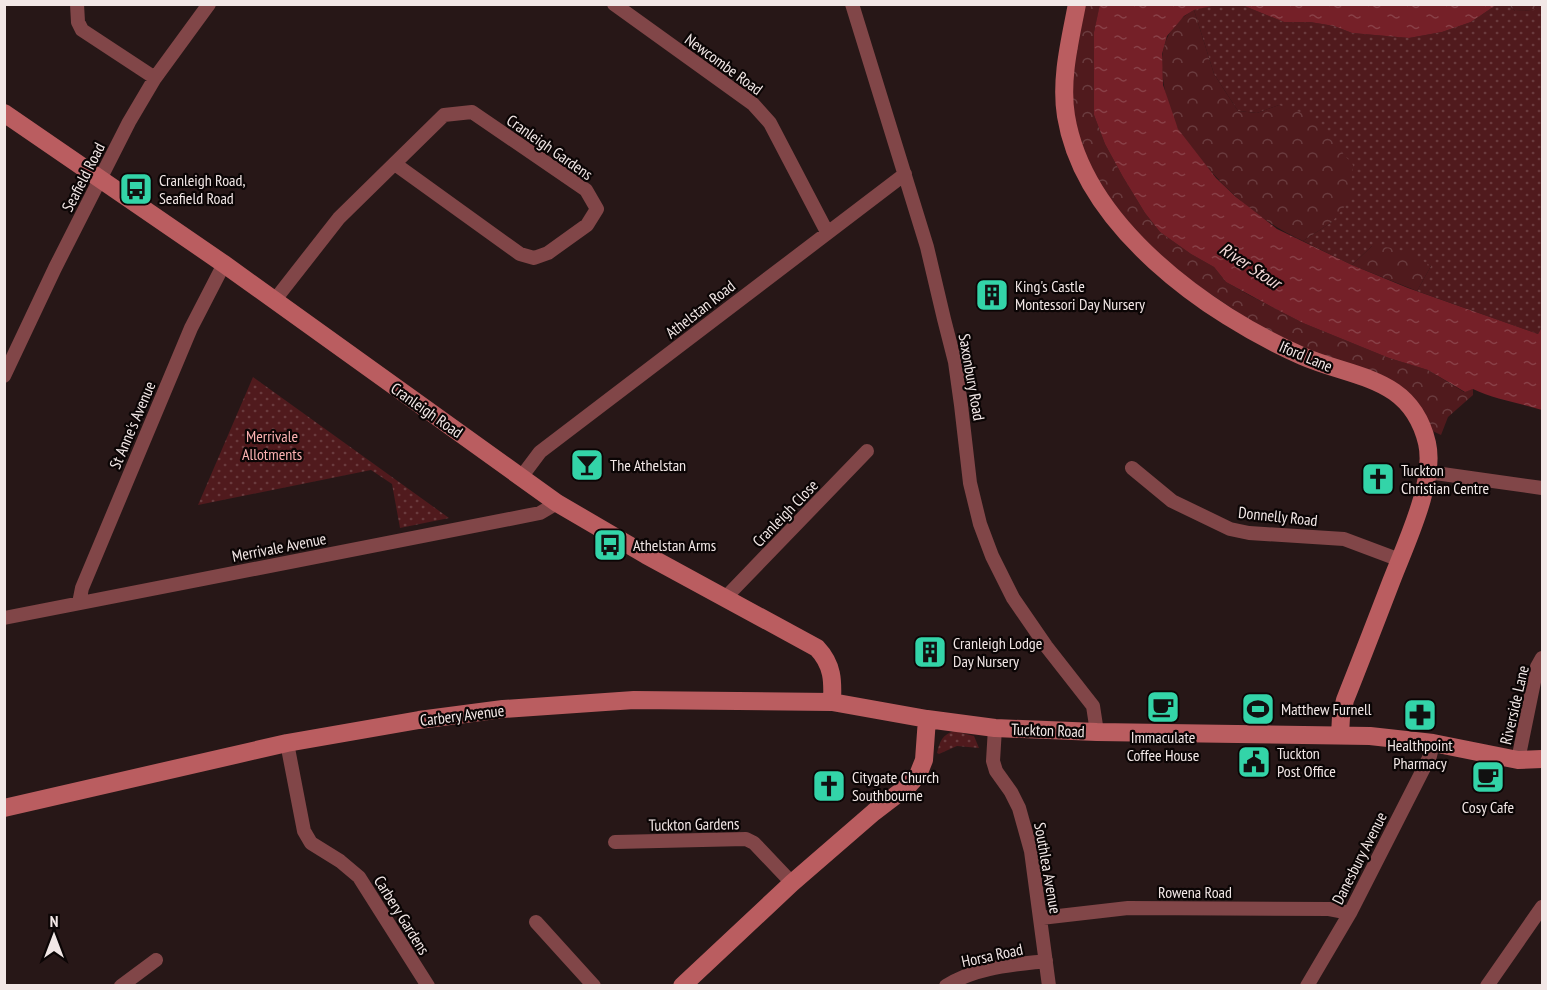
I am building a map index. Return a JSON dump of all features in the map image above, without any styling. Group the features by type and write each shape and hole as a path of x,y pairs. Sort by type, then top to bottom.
{"street":[{"path":"77,4 78,22 82,30 154,78"},
{"name":"Seafield Road","path":"4,376 55,268 154,78 209,4"},
{"name":"Newcombe Road","path":"614,4 753,104 770,123 827,232"},
{"name":"Saxonbury Road","path":"852,4 927,248 953,357 970,483 980,524 992,556 1013,598 1046,646 1093,706 1097,732"},
{"name":"Iford Lane","path":"1077,4 1065,66 1066,117 1073,144 1085,173 1107,208 1135,243 1171,277 1259,335 1303,356 1386,386 1401,395 1413,407 1422,426 1428,445 1428,472 1420,508 1344,700 1340,735"},
{"name":"Cranleigh Gardens","path":"274,301 339,218 444,115 472,112 586,190 597,209 587,225 548,253 534,258 520,254 395,164"},
{"name":"Cranleigh Road","path":"4,113 224,264 557,503 646,555 818,648 831,669 832,702"},
{"name":"Athelstan Road","path":"522,476 540,452 905,174"},
{"name":"St Anne's Avenue","path":"79,603 82,588 191,328 224,264"},
{"name":"Cranleigh Close","path":"726,597 867,451"},
{"name":"Donnelly Road","path":"1132,468 1172,501 1230,529 1249,533 1344,539 1400,560"},
{"path":"1428,472 1542,488"},
{"name":"Merrivale Avenue","path":"4,618 540,513 557,503"},
{"name":"Riverside Lane","path":"1518,760 1537,667 1542,658"},
{"name":"Carbery Avenue","path":"4,808 287,743 419,720 503,710 634,700 694,699 832,702 927,719"},
{"path":"682,986 792,883 874,812 908,786 918,775 924,760 927,719"},
{"name":"Tuckton Road","path":"927,719 995,728 1097,732 1370,736 1433,743 1518,760 1542,759"},
{"name":"Southlea Avenue","path":"995,728 993,761 996,771 1019,808 1031,851 1049,986"},
{"name":"Carbery Gardens","path":"287,743 304,831 312,843 340,861 359,877 428,986"},
{"name":"Danesbury Avenue","path":"1307,986 1350,913 1430,756 1433,743"},
{"name":"Tuckton Gardens","path":"615,842 746,839 754,843 792,883"},
{"path":"1487,986 1542,907"},
{"name":"Rowena Road","path":"1041,918 1128,908 1329,909 1350,913"},
{"path":"536,922 594,986"},
{"path":"121,986 156,960"},
{"name":"Horsa Road","path":"946,986 956,979 979,971 1046,962"}],"green space":[{"path":"1077,5 1100,5 1094,32 1094,115 1105,144 1123,177 1145,213 1160,232 1214,267 1226,282 1303,323 1389,358 1428,370 1464,392 1473,389 1473,395 1448,417 1441,435 1422,426 1413,407 1303,356 1135,243 1073,144 1071,35"},
{"path":"1212,5 1242,5 1284,22 1310,22 1334,26 1352,33 1409,38 1442,32 1471,22 1496,5 1509,5 1515,11 1532,10 1542,5 1542,327 1538,334 1417,291 1431,266 1372,246 1352,265 1303,241 1332,222 1279,105 1257,113 1238,111 1214,74 1194,10"},
{"path":"1509,5 1542,5 1533,10 1515,11"},
{"path":"1194,10 1214,74 1238,111 1257,113 1279,105 1303,113 1315,121 1353,165 1349,201 1332,222 1303,241 1258,215 1232,193 1208,168 1174,122 1164,82 1163,49 1174,27"},
{"path":"1372,246 1403,251 1431,266 1417,291 1352,265"},
{"name":"Merrivale Allotments","path":"253,377 449,518 400,528 392,484 371,470 198,505"},
{"path":"954,731 974,736 979,748 957,746 937,753 942,739"}],"water":[{"name":"River Stour","path":"1100,4 1216,5 1194,10 1184,16 1167,36 1162,54 1163,85 1178,129 1216,178 1277,229 1352,265 1408,288 1538,334 1542,327 1542,410 1473,389 1465,392 1428,370 1389,358 1303,323 1226,282 1214,267 1160,232 1145,213 1123,177 1105,144 1094,115 1094,32"},
{"path":"1496,4 1471,22 1442,32 1409,38 1352,33 1334,26 1310,22 1284,22 1242,5"}],"place":[{"name":"Cranleigh Road, Seafield Road","path":"136,189"},
{"name":"King's Castle Montessori Day Nursery","path":"992,295"},
{"name":"The Athelstan","path":"587,465"},
{"name":"Tuckton Christian Centre","path":"1378,479"},
{"name":"Athelstan Arms","path":"610,545"},
{"name":"Cranleigh Lodge Day Nursery","path":"930,652"},
{"name":"Immaculate Coffee House","path":"1163,707"},
{"name":"Matthew Furnell","path":"1258,709"},
{"name":"Healthpoint Pharmacy","path":"1420,715"},
{"name":"Tuckton Post Office","path":"1254,762"},
{"name":"Cosy Cafe","path":"1488,777"},
{"name":"Citygate Church Southbourne","path":"829,786"}]}
